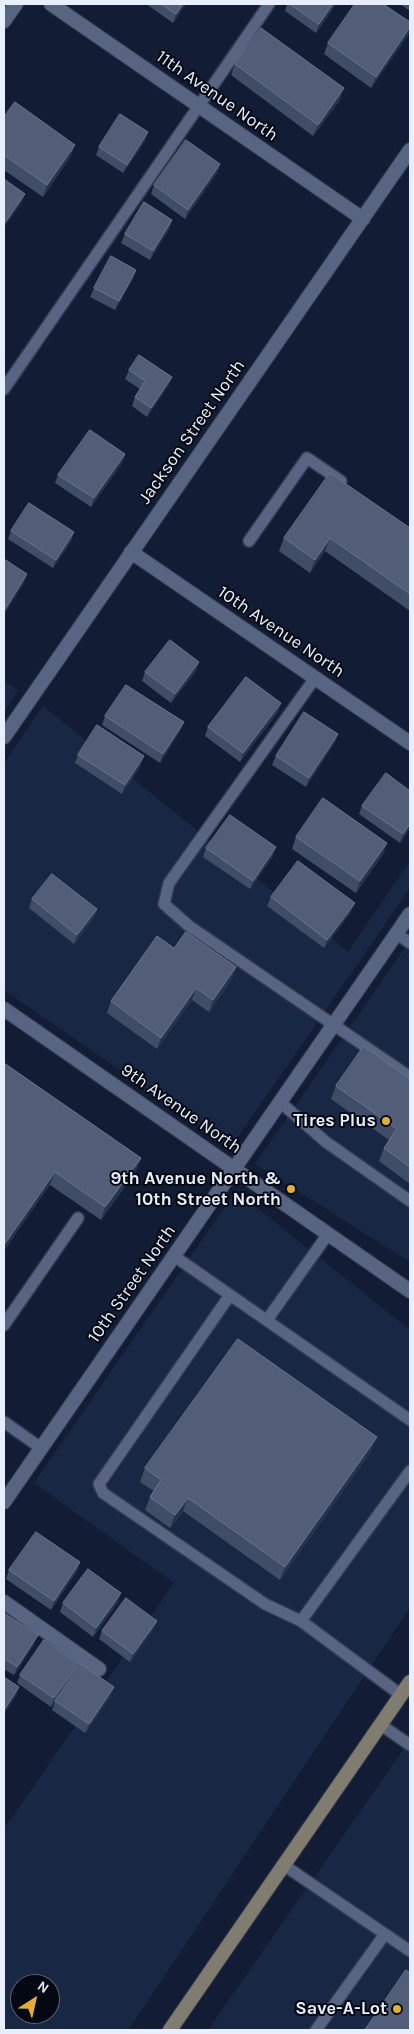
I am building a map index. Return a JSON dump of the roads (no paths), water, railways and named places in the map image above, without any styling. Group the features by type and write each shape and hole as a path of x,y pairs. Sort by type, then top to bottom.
{"main road":[{"path":"170,2030 285,1866 410,1682"}],"street":[{"path":"4,21 16,4"},
{"name":"11th Avenue North","path":"50,4 362,218"},
{"name":"Jackson Street North","path":"4,737 410,150"},
{"name":"10th Avenue North","path":"131,552 410,744"},
{"name":"10th Street North","path":"4,1502 410,914"},
{"name":"9th Avenue North","path":"4,1009 410,1291"},
{"path":"4,1602 98,1669"}],"lane":[{"path":"4,389 269,4"},
{"path":"249,542 307,458 347,485"},
{"path":"315,678 169,883 164,904 190,926 410,1077"},
{"path":"397,934 410,943"},
{"path":"280,1102 326,1142 410,1201"},
{"path":"4,1325 78,1218"},
{"path":"267,1320 328,1234"},
{"path":"174,1256 410,1420"},
{"path":"230,1295 99,1484 103,1493 257,1599 301,1621 401,1695"},
{"path":"4,1422 41,1448"},
{"path":"301,1621 410,1471"},
{"path":"381,1725 410,1745"},
{"path":"285,1866 410,1951"},
{"path":"316,2030 385,1934"}],"place":[{"name":"Tires Plus","path":"386,1121"},
{"name":"9th Avenue North & 10th Street North","path":"291,1189"},
{"name":"Save-A-Lot","path":"397,2009"}]}
